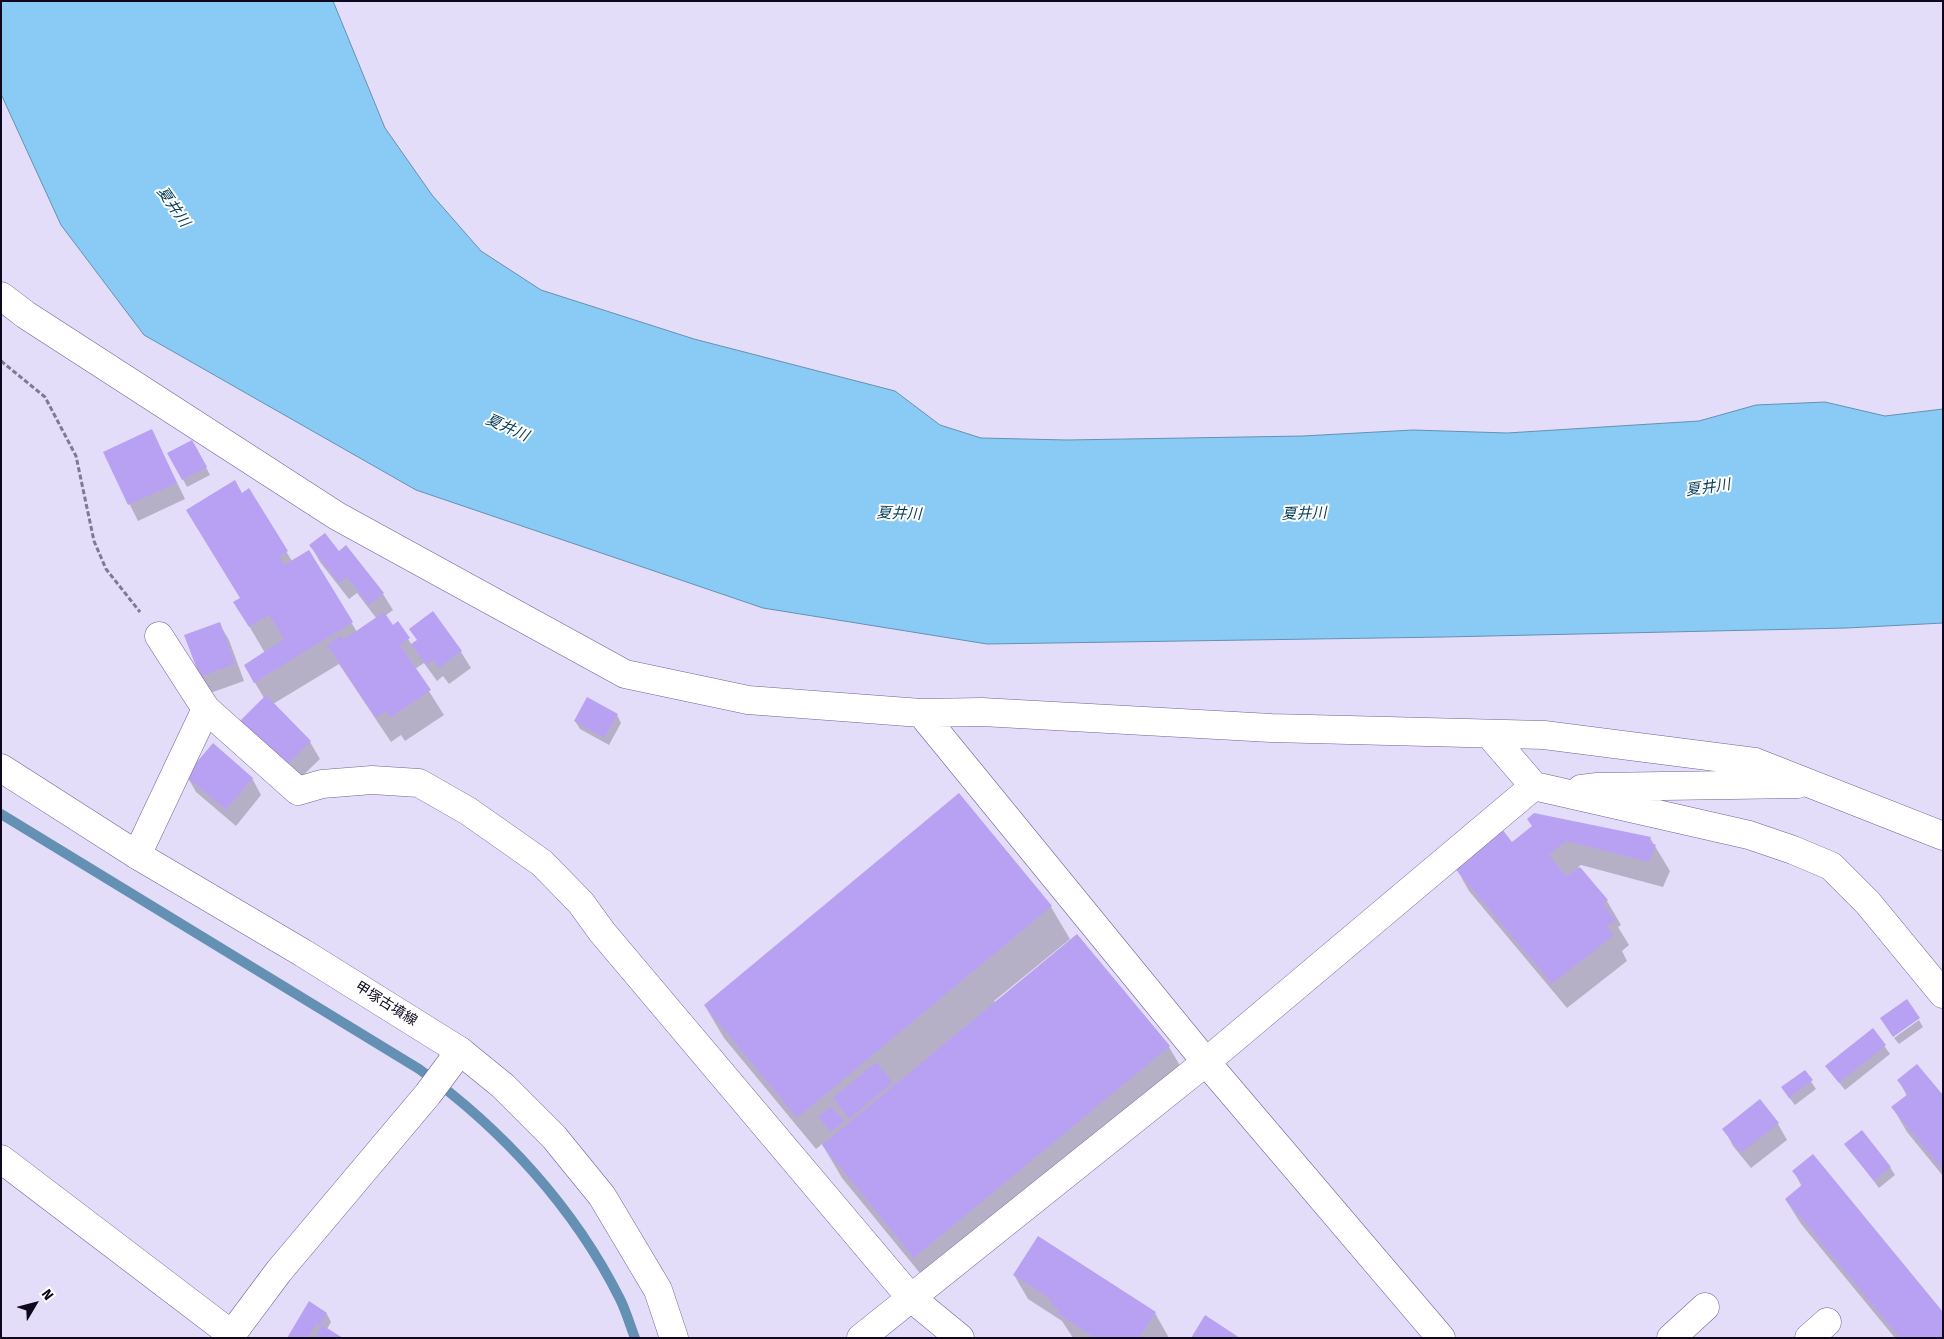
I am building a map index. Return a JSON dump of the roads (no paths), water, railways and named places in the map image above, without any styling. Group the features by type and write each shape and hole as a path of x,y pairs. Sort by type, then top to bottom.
{"street":[{"path":"1,296 26,315 337,516 625,674 748,700 921,713 982,712 1270,728 1544,735 1755,762 1943,836"},
{"path":"159,636 206,709 298,791 322,784 372,780 419,783 468,810 542,863 582,903 602,932 910,1298 960,1338"},
{"path":"137,855 206,709"},
{"path":"921,713 1206,1062 1441,1338"},
{"path":"1489,734 1547,789 1748,835 1793,850 1831,866 1868,903 1943,994"},
{"name":"甲塚古墳線","path":"1,768 137,855 303,953 453,1060 503,1086 554,1137 602,1196 658,1290 674,1338"},
{"path":"861,1338 1547,789 1812,784"},
{"path":"1,1160 230,1336 279,1271 428,1094 453,1060"},
{"path":"1671,1338 1705,1307"}],"water":[{"name":"夏井川","path":"1,1 333,1 385,128 432,195 481,251 541,290 694,339 895,391 940,425 981,438 1067,440 1303,436 1413,430 1507,433 1699,421 1756,405 1825,402 1885,416 1943,409 1943,623 1847,628 1444,637 987,644 763,608 416,490 144,335 61,225 1,94"}],"waterway":[{"path":"1,814 419,1069 450,1092 507,1144 558,1202 602,1265 622,1304 635,1338"}]}
